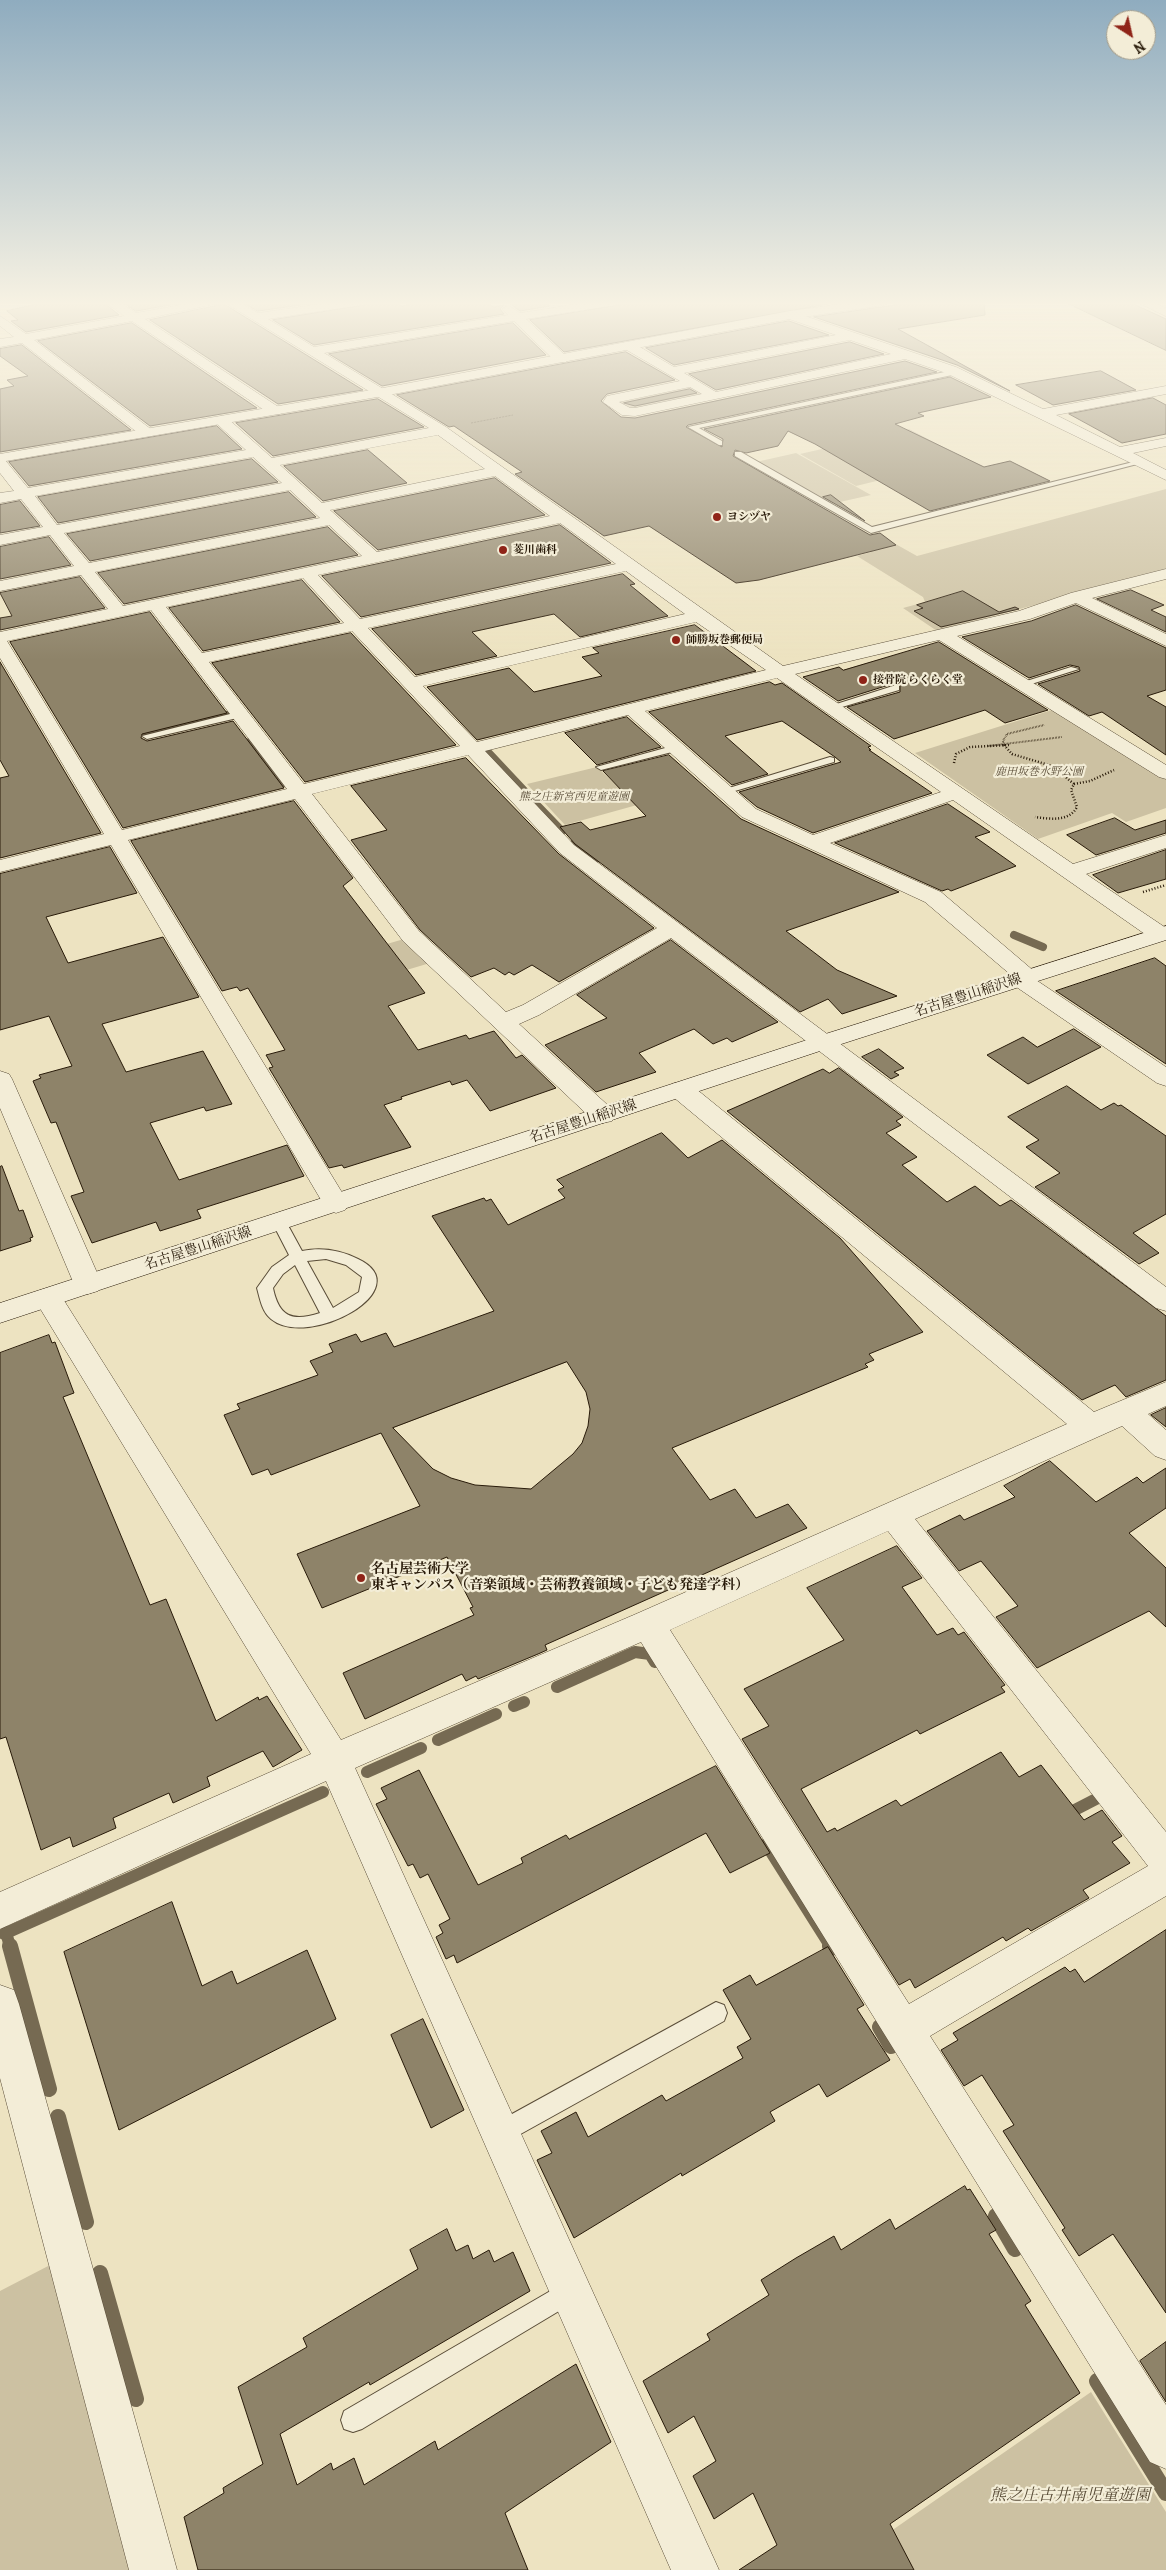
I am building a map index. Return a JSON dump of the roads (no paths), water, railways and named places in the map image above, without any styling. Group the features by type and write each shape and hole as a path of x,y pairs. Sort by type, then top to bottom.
{"street":[{"path":"131,421 147,433"},
{"path":"4,459 216,421"},
{"path":"222,421 374,558"},
{"path":"427,421 699,616 1163,934"},
{"path":"1059,421 1166,476"},
{"path":"270,463 441,430"},
{"path":"1120,451 1166,442"},
{"path":"0,444 4,459 24,494 119,612"},
{"path":"0,498 257,452"},
{"path":"319,508 499,471"},
{"path":"0,540 293,485"},
{"path":"0,637 563,518"},
{"path":"0,586 332,520"},
{"path":"200,659 629,566"},
{"path":"306,572 568,849 1166,1301"},
{"path":"0,866 781,672 1024,615 1076,597 1166,574"},
{"path":"1076,597 1166,641"},
{"path":"156,604 411,936 603,1115"},
{"path":"412,683 699,616"},
{"path":"943,635 1160,769"},
{"path":"0,642 336,1204"},
{"path":"632,709 749,813 933,897 1023,978 1166,1078"},
{"path":"812,842 956,793"},
{"path":"1070,872 1166,841"},
{"path":"503,1022 531,1010 673,928"},
{"name":"名古屋豊山稲沢線","path":"0,1313 824,1042 1163,934"},
{"path":"0,1079 88,1284"},
{"path":"680,1090 1090,1426"},
{"path":"48,1298 334,1760 695,2570"},
{"path":"0,1911 334,1760 648,1624 1166,1393"},
{"path":"1125,1412 1166,1448"},
{"path":"894,1515 1166,1860"},
{"path":"648,1624 1166,2446"},
{"path":"904,2029 1166,1876"},
{"path":"0,2004 153,2570"}],"lane":[{"path":"719,442 692,427 721,421"},
{"path":"738,454 871,530 1141,462"},
{"path":"1022,684 1074,669"},
{"path":"832,707 896,688"},
{"path":"148,736 242,714"},
{"path":"601,767 676,748"},
{"path":"724,791 830,760"},
{"path":"279,1222 329,1314"},
{"path":"326,1254 350,1259 366,1269 369,1280 366,1294 355,1304 304,1323 287,1321 274,1313 265,1288 275,1272 297,1256 326,1254"},
{"path":"500,2133 716,2013"},
{"path":"353,2420 571,2291"}],"waterway":[{"path":"140,734 231,713"},
{"path":"250,740 255,746"},
{"path":"254,745 282,784"},
{"path":"486,750 532,799"},
{"path":"536,804 562,831"},
{"path":"573,844 595,859 607,856"},
{"path":"1014,935 1043,947"},
{"path":"557,1687 635,1652 650,1654 655,1662"},
{"path":"514,1706 524,1702"},
{"path":"438,1740 496,1714"},
{"path":"367,1772 421,1748"},
{"path":"6,1933 323,1792"},
{"path":"1065,1815 1098,1798"},
{"path":"766,1844 831,1947"},
{"path":"6,1933 10,1947"},
{"path":"10,1946 49,2089"},
{"path":"880,2027 891,2046"},
{"path":"58,2117 86,2222"},
{"path":"996,2216 1015,2249"},
{"path":"100,2273 136,2399"},
{"path":"1097,2381 1166,2493"}],"place":[{"name":"ヨシヅヤ","path":"717,517"},
{"name":"菱川歯科","path":"503,550"},
{"name":"師勝坂巻郵便局","path":"676,640"},
{"name":"接骨院 らくらく堂","path":"863,680"},
{"name":"名古屋芸術大学 東キャンパス（音楽領域・芸術教養領域・子ども発達学科）","path":"361,1578"}],"park label":[{"name":"鹿田坂巻水野公園","path":"1039,772"},
{"name":"熊之庄新宮西児童遊園","path":"574,797"},
{"name":"熊之庄古井南児童遊園","path":"1070,2496"}]}
